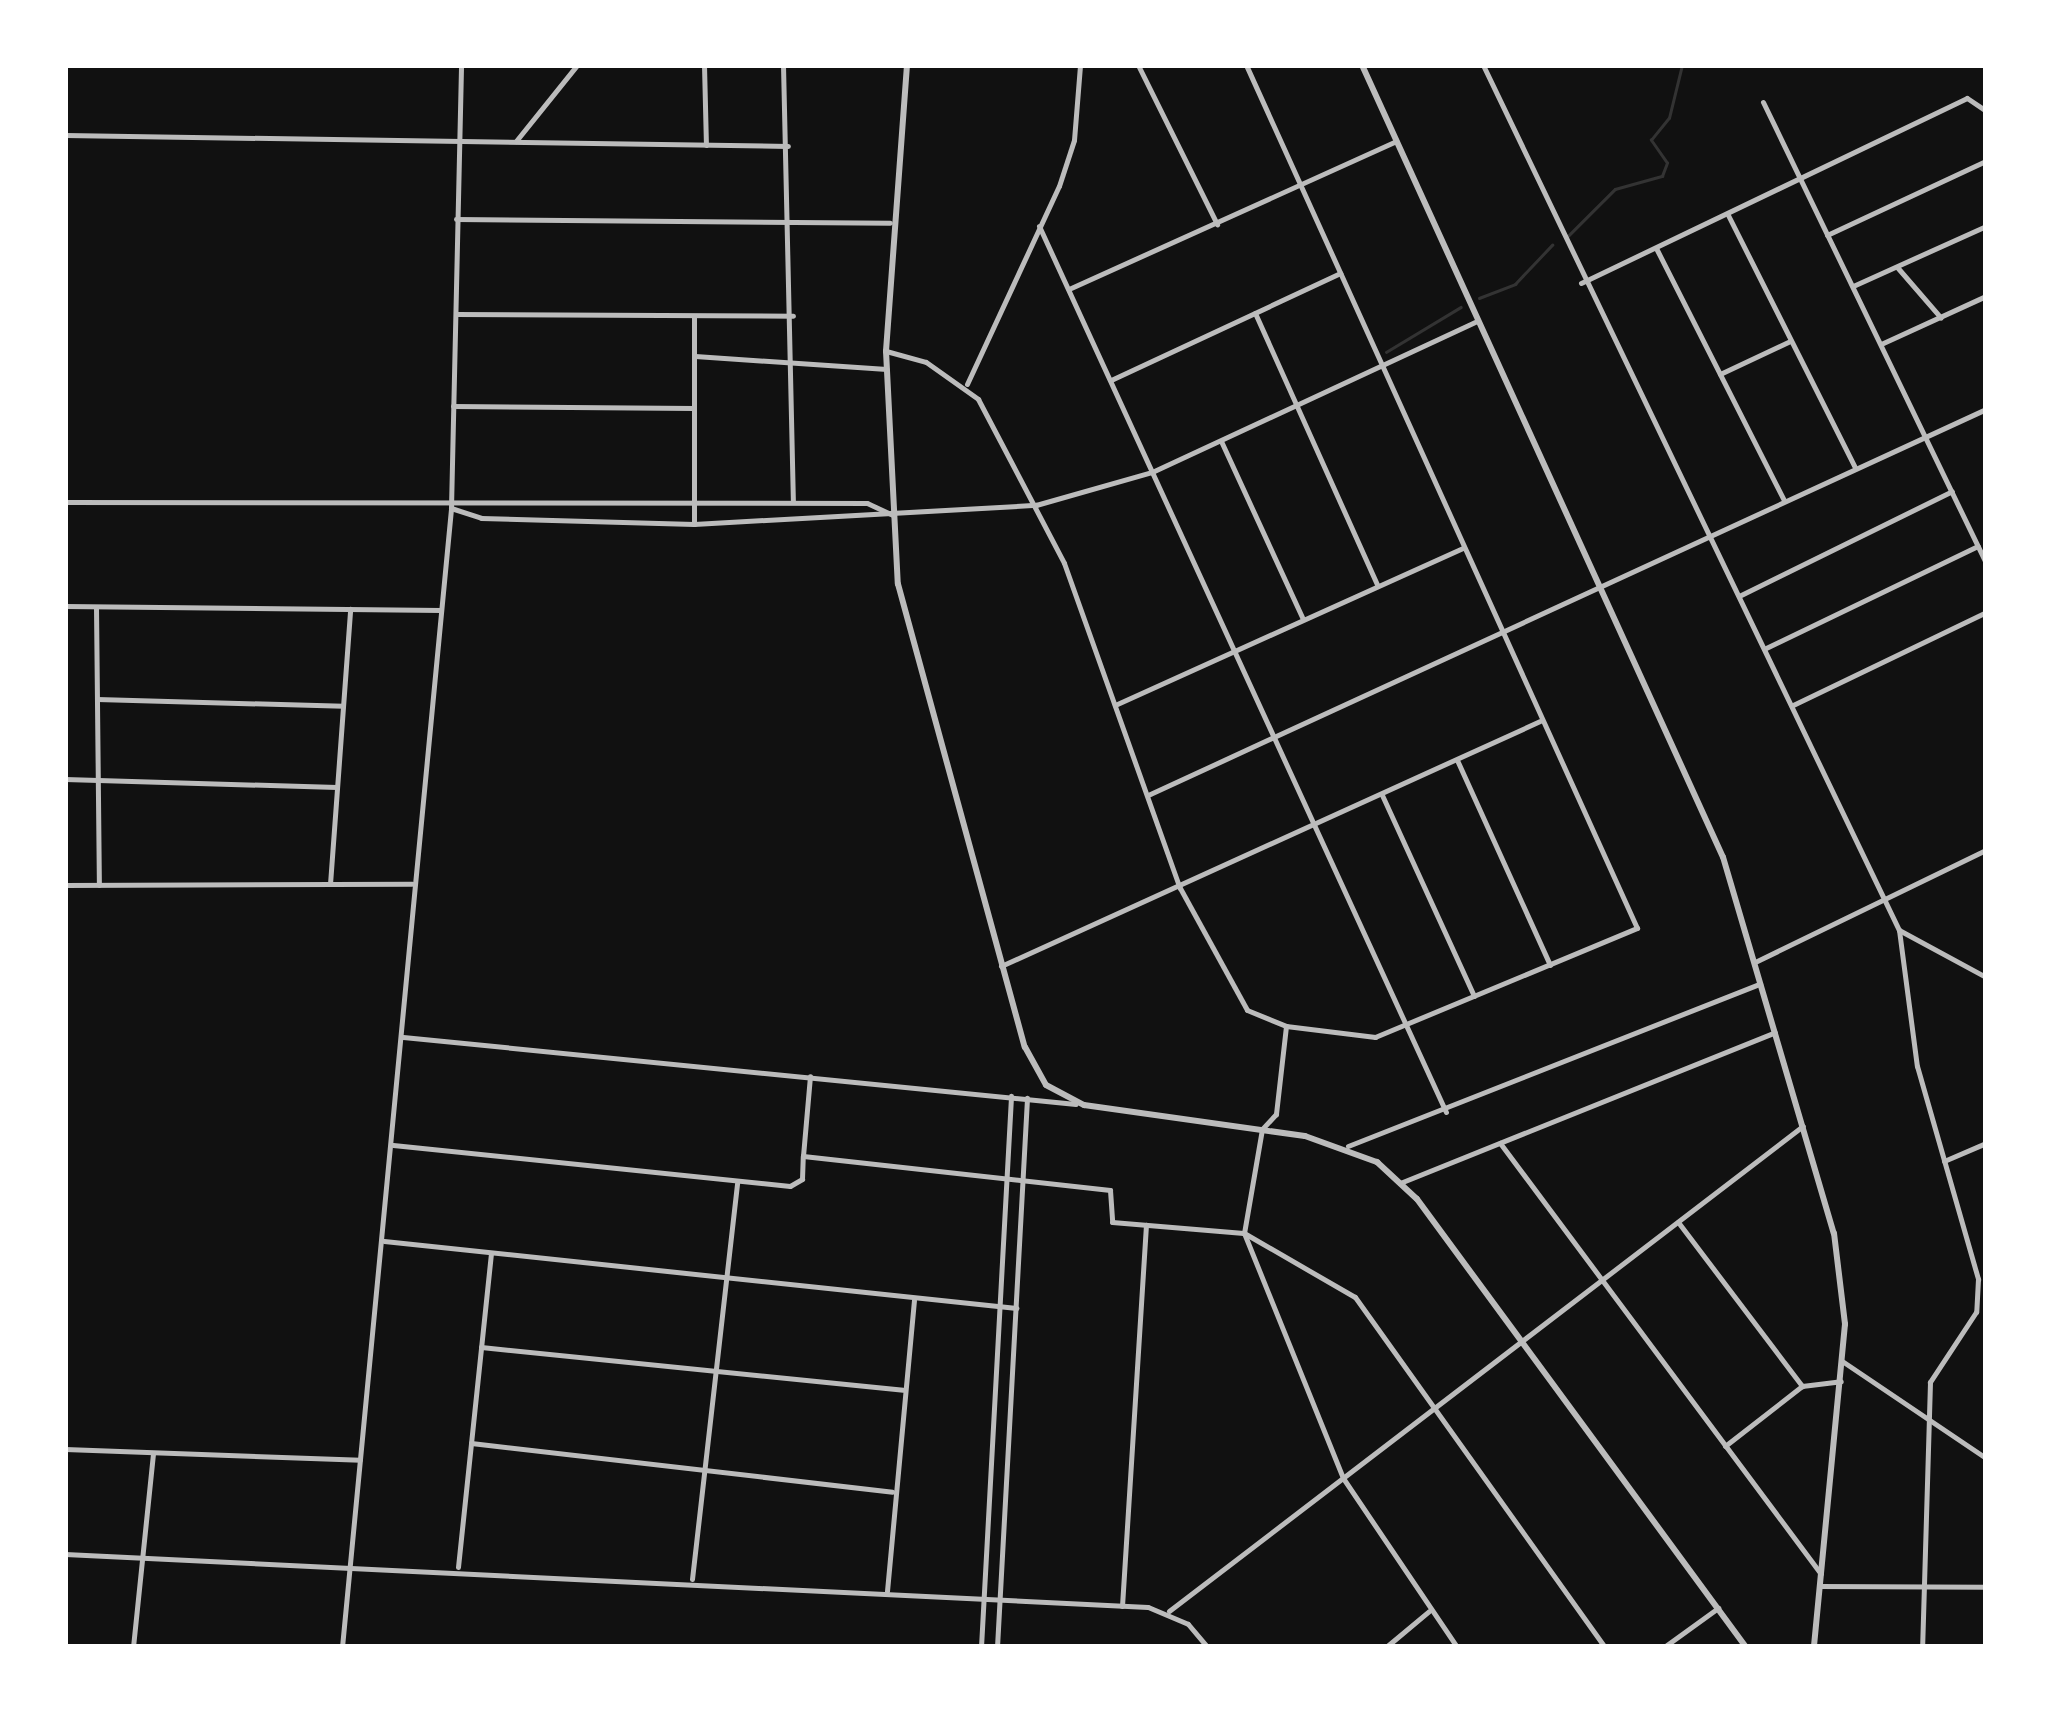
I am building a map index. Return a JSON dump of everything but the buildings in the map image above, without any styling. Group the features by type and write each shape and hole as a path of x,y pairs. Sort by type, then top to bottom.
{"street":[{"path":"342,1647 384,1241 413,884 451,508 460,65"},
{"path":"516,142 577,65"},
{"path":"704,65 706,145"},
{"path":"783,65 796,358 793,503"},
{"path":"907,65 890,222 886,351 898,584 1001,966 1046,1085 1084,1104"},
{"path":"966,385 1074,140 1080,65"},
{"path":"1138,65 1217,224"},
{"path":"886,351 966,385 1036,506 1115,705 1180,888 1248,1010 1286,1026 1374,1036 1402,1028 1638,928 1500,634 1246,65"},
{"path":"1362,65 1722,857 1803,1126 1840,1260 1841,1382 1814,1647"},
{"path":"1482,65 1582,283 1712,535 1899,930 1917,1066 1978,1294 1930,1382 1930,1588 1922,1647"},
{"path":"1582,283 1967,98 1986,111"},
{"path":"1763,102 1798,182 1853,286 1986,562"},
{"path":"65,135 457,136 516,142 788,146"},
{"path":"1071,288 1396,141"},
{"path":"1827,235 1986,161"},
{"path":"1728,215 1855,467"},
{"path":"456,219 890,222"},
{"path":"1039,226 1071,288 1402,1028 1446,1112"},
{"path":"1853,286 1986,226"},
{"path":"1656,248 1784,500"},
{"path":"1896,266 1941,318"},
{"path":"1111,380 1340,273"},
{"path":"1881,344 1986,296"},
{"path":"1255,313 1377,586"},
{"path":"455,314 793,316"},
{"path":"694,317 694,524"},
{"path":"451,508 481,518 694,524 1036,506 1152,472 1478,320"},
{"path":"1720,374 1791,341"},
{"path":"694,356 796,358 887,368"},
{"path":"454,406 694,408"},
{"path":"1148,795 1274,740 1855,467 1985,411"},
{"path":"1221,441 1303,618"},
{"path":"1740,595 1952,491"},
{"path":"65,502 451,508 867,503 896,516"},
{"path":"1766,648 1978,546"},
{"path":"1115,705 1462,548"},
{"path":"65,606 441,610"},
{"path":"96,607 99,885"},
{"path":"330,884 350,609"},
{"path":"1794,705 1986,612"},
{"path":"97,699 343,706"},
{"path":"1001,966 1180,888 1541,720"},
{"path":"1457,760 1550,966"},
{"path":"65,779 337,786"},
{"path":"1382,794 1474,998"},
{"path":"1754,963 1889,903 1986,850"},
{"path":"65,886 413,884"},
{"path":"1899,930 1986,977"},
{"path":"1348,1146 1446,1112 1760,984"},
{"path":"1286,1026 1276,1114 1262,1130 1244,1234 1343,1478 1429,1611 1457,1647"},
{"path":"1400,1183 1774,1032"},
{"path":"403,1038 1084,1104 1348,1146 1400,1183 1524,1343 1746,1647"},
{"path":"393,1145 790,1186 802,1179 810,1076"},
{"path":"981,1647 1011,1096"},
{"path":"997,1647 1004,1598 1027,1098"},
{"path":"1169,1612 1803,1126"},
{"path":"1500,1144 1821,1574"},
{"path":"1944,1161 1986,1144"},
{"path":"803,1156 1110,1190 1112,1222 1244,1234 1355,1298 1441,1407 1606,1647"},
{"path":"692,1578 737,1183"},
{"path":"1678,1222 1802,1386"},
{"path":"1122,1606 1146,1225"},
{"path":"384,1241 1016,1308"},
{"path":"458,1568 491,1254"},
{"path":"887,1591 892,1492 914,1300"},
{"path":"481,1347 715,1376 903,1390"},
{"path":"1842,1361 1986,1458"},
{"path":"1725,1446 1802,1386 1841,1382"},
{"path":"471,1443 892,1492"},
{"path":"65,1450 360,1460"},
{"path":"133,1647 153,1453"},
{"path":"65,1554 692,1578 1122,1606 1169,1612 1207,1647"},
{"path":"1820,1586 1986,1587"},
{"path":"1664,1647 1718,1608"},
{"path":"1390,1645 1429,1611"}],"waterway":[{"path":"1568,236 1615,189 1662,176 1667,163 1651,140 1669,118 1682,65"},
{"path":"1479,298 1515,284 1552,245"},
{"path":"1386,352 1461,307"}]}
